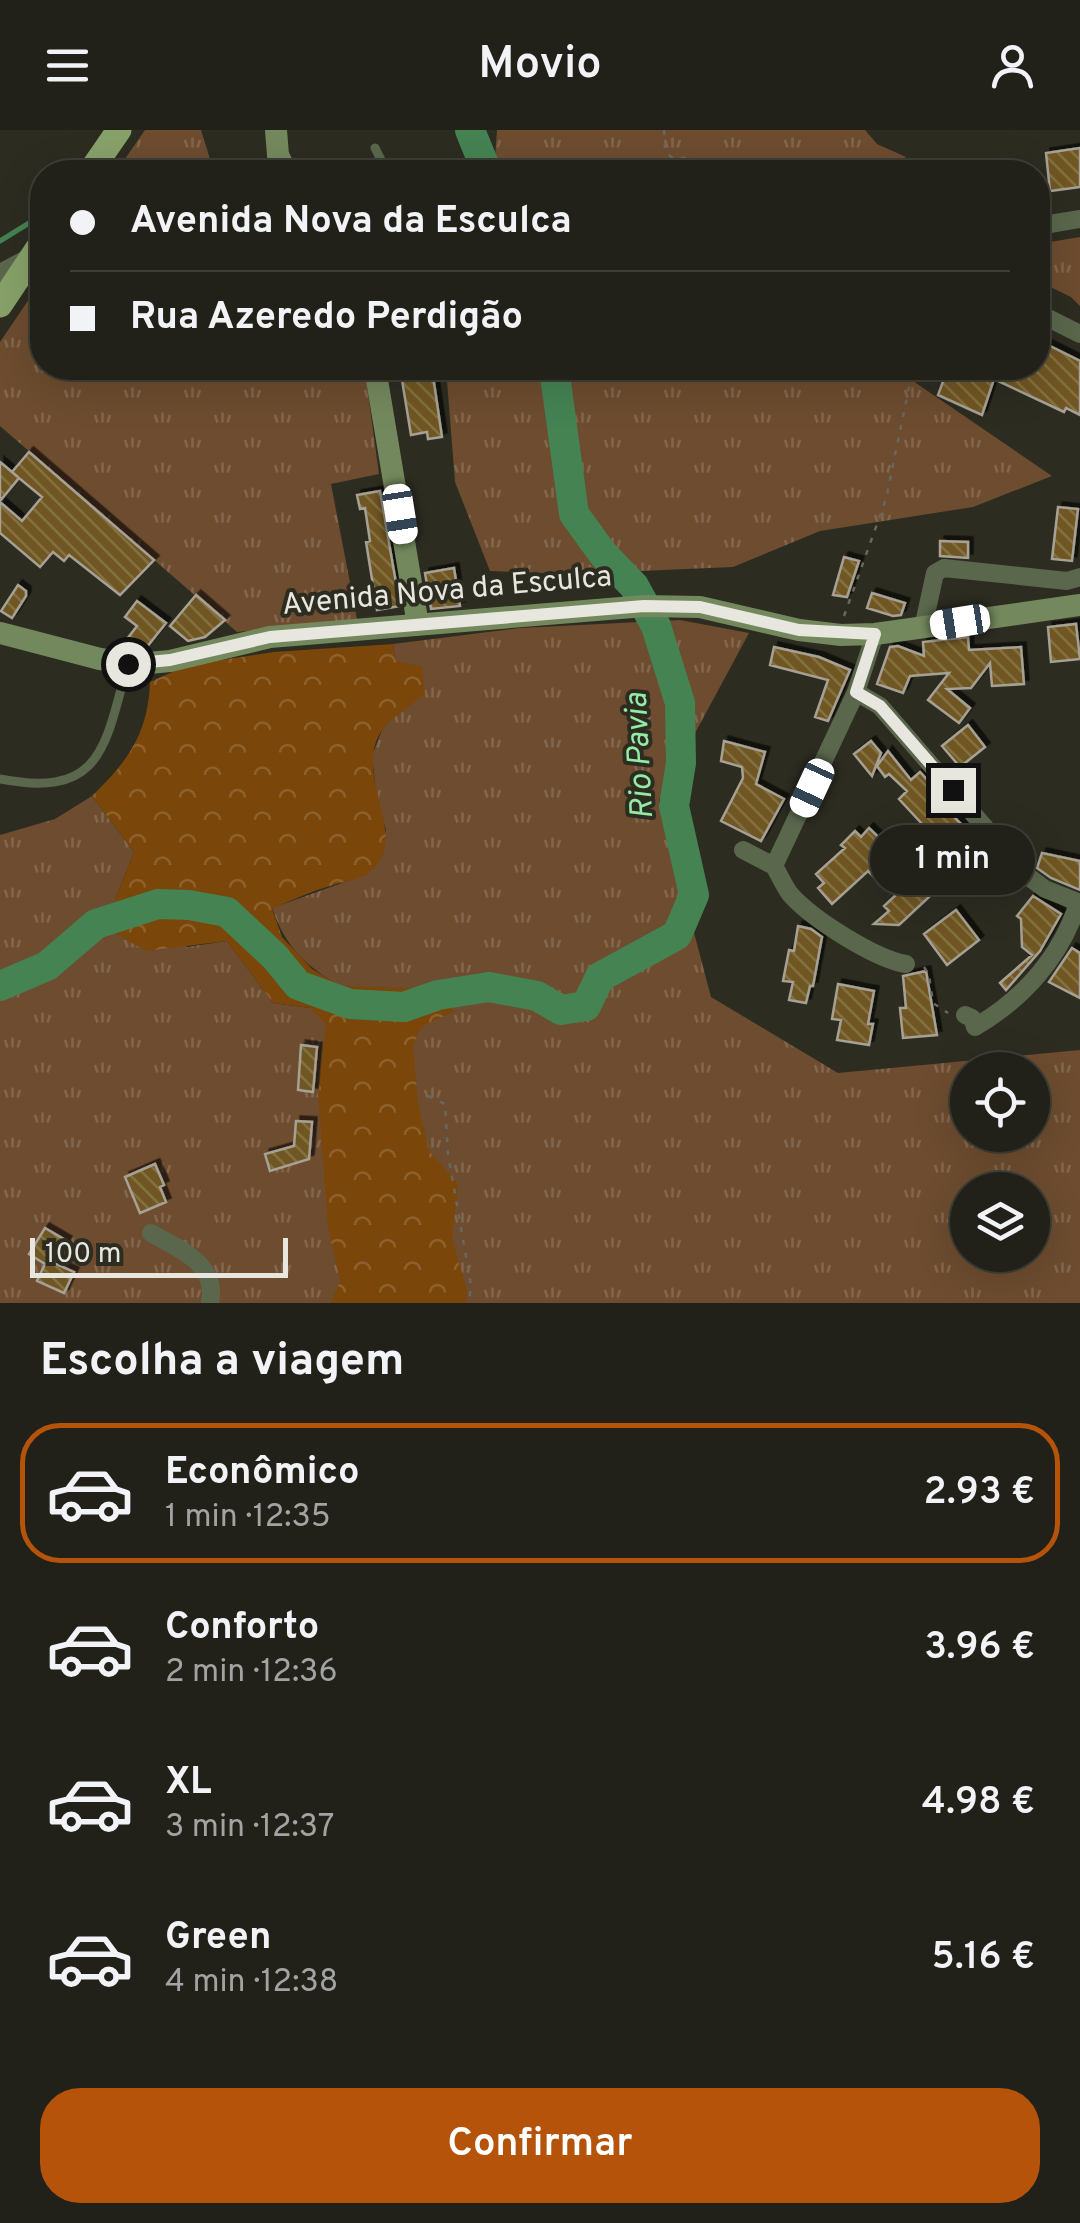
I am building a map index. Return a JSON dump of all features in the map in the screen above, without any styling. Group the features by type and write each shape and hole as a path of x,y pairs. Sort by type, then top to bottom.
{"main road":[{"path":"98,160 119,130"},
{"path":"0,305 30,260"}],"street":[{"path":"276,130 280,160"},
{"path":"1050,224 1080,219"},
{"path":"0,274 30,253"},
{"path":"1050,319 1080,334"},
{"path":"377,380 418,625"},
{"path":"922,628 935,573 944,568 1068,582 1078,578 1077,605"},
{"name":"Avenida Nova da Esculca","path":"0,632 128,664 170,660 270,637 642,607 700,607 799,630 875,634 1077,605"},
{"path":"774,866 856,692 875,634"},
{"path":"856,692 880,706 1026,875 1045,889 1079,903 1058,950 1010,1006 975,1027 972,1018 964,1015"},
{"path":"743,850 774,866 790,894 829,925 872,953 906,964"},
{"path":"151,1232 200,1262 210,1276 210,1303"}],"lane":[{"path":"374,148 380,160"},
{"path":"0,779 32,785 61,780 82,772 99,758 128,664"}],"path":[{"path":"664,130 665,149 672,157 697,160"},
{"path":"836,634 886,498 910,380"},
{"path":"906,964 927,970 932,1000 938,1008 964,1015"},
{"path":"428,1096 445,1104 448,1113 448,1154 470,1285 469,1303"}],"green space":[{"path":"145,130 201,130 210,160 124,160"},
{"path":"497,130 865,130 877,144 906,157 901,160 495,160"},
{"path":"1080,237 1080,306 1050,287 1050,242"},
{"path":"30,298 30,380 366,380 379,474 331,484 357,619 237,632 0,426 0,342"},
{"path":"447,380 911,380 1052,476 973,507 820,531 733,567 570,574 490,571 455,482"},
{"path":"680,620 749,633 659,800 711,997 838,1073 950,1062 950,1152 1050,1152 1050,1053 1080,1050 1080,1303 0,1303 0,835 55,819 92,796 134,852 115,899 187,947 227,941 273,1003 310,1008 340,986 298,954 272,908 367,874 386,830 372,756 382,730 395,660 393,644 520,628"},
{"path":"393,644 395,660 422,667 425,694 387,724 375,747 373,766 385,825 380,860 363,876 272,909 282,937 312,969 341,986 410,988 455,1011 421,1027 413,1046 418,1103 429,1151 458,1184 452,1239 467,1290 466,1303 331,1303 340,1281 328,1227 318,1095 326,1024 310,1008 273,1003 227,941 146,951 116,934 115,899 134,852 92,796 134,745 145,717 150,682 188,665 274,652"}],"building":[{"path":"1080,148 1080,187 1050,191 1050,160 1046,153"},
{"path":"1050,346 1080,361 1080,415 1066,408 1064,412 996,380 1050,380"},
{"path":"402,380 434,380 442,437 428,439 427,432 411,435"},
{"path":"944,380 994,380 982,415 938,395"},
{"path":"29,452 154,560 120,595 69,555 64,561 53,552 40,567 0,533 0,502 22,521 42,497 19,478 0,501 0,462 12,472"},
{"path":"380,491 400,606 377,610 365,508 360,509 357,495"},
{"path":"1058,507 1078,509 1072,561 1052,559"},
{"path":"940,541 968,542 968,558 940,556"},
{"path":"844,557 859,561 847,597 833,595"},
{"path":"454,568 460,606 431,609 425,573"},
{"path":"18,585 26,596 12,618 1,611"},
{"path":"872,593 905,603 901,615 867,608"},
{"path":"196,595 225,620 205,637 188,641 170,626"},
{"path":"137,601 166,623 146,648 140,649 127,639 137,626 125,617"},
{"path":"1076,624 1080,659 1051,662 1048,627"},
{"path":"968,637 969,650 1021,647 1024,684 992,686 990,663 971,688 947,689 970,708 959,723 928,700 949,673 910,676 903,693 877,684 890,647 898,646 924,656 923,642"},
{"path":"774,647 819,657 850,670 828,721 815,717 828,680 770,665"},
{"path":"968,725 985,747 960,767 942,746"},
{"path":"724,741 765,752 756,784 784,799 761,841 721,821 743,778 742,767 721,761"},
{"path":"871,741 881,753 872,776 854,754"},
{"path":"888,751 911,780 920,772 939,793 934,797 979,842 954,864 899,799 907,791 889,774 885,777 877,766"},
{"path":"869,828 898,856 876,879 868,871 832,904 818,888 824,883 816,874 845,848 841,845 855,831 861,837"},
{"path":"1042,853 1080,861 1080,890 1037,868"},
{"path":"913,879 929,897 899,925 874,924 889,911 884,906"},
{"path":"1033,896 1061,914 1040,951 1006,990 1000,983 1032,955 1022,947 1021,919 1017,916"},
{"path":"956,910 979,940 947,965 924,934"},
{"path":"798,926 822,937 806,1003 789,1000 793,982 783,981"},
{"path":"1072,948 1080,953 1080,998 1049,982"},
{"path":"926,971 937,1035 903,1038 903,976"},
{"path":"838,984 874,991 869,1045 837,1040 841,1020 832,1019"},
{"path":"301,1045 317,1047 313,1092 298,1090"},
{"path":"296,1121 312,1122 309,1159 270,1171 265,1154 294,1146"},
{"path":"155,1164 166,1202 140,1213 125,1177"},
{"path":"45,1228 67,1241 54,1263 74,1272 64,1293 37,1281 45,1264 29,1254"}],"waterway":[{"name":"Rio Pavia","path":"470,130 482,160"},
{"name":"Rio Pavia","path":"0,241 30,222"},
{"name":"Rio Pavia","path":"0,986 47,966 96,924 158,904 227,912 275,957 298,985 350,1004 404,1007 438,995 489,987 537,996 561,1010 586,1006 600,977 677,935 694,895 674,806 681,763 680,703 656,626 634,586 603,554 574,514 556,380"}],"route":[{"path":"128,664 170,660 270,637 644,606 700,607 799,630 875,634 856,692 880,706 953,790"}]}
